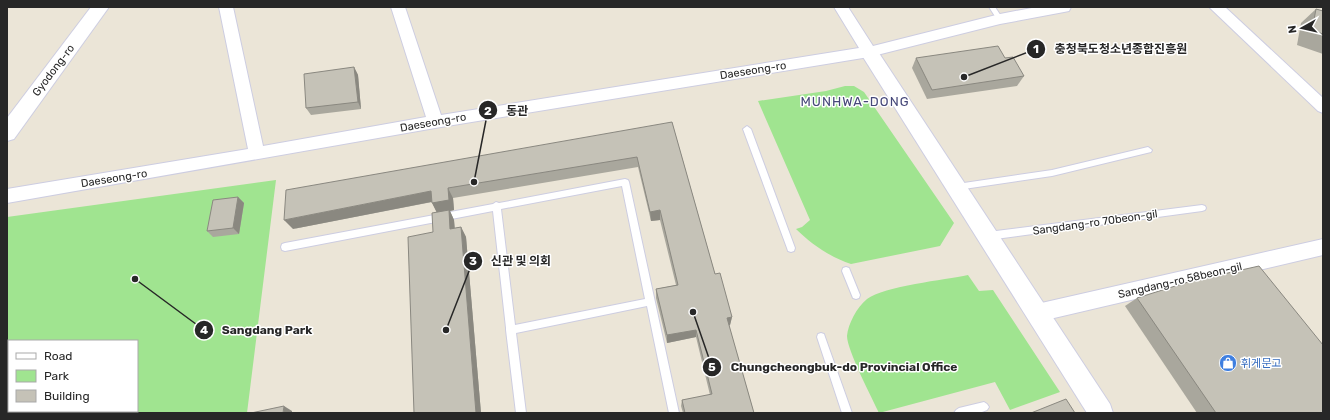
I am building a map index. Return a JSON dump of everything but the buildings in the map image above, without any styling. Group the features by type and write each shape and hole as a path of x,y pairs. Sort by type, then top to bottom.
{"street":[{"name":"Gyodong-ro","path":"7,133 100,7"},
{"path":"226,7 257,154"},
{"path":"398,7 435,122"},
{"path":"842,7 869,52 1101,413"},
{"name":"Daeseong-ro","path":"7,196 257,154 435,122 869,52 996,13 1064,7"},
{"path":"1216,7 1323,107"},
{"name":"Sangdang-ro 58beon-gil","path":"1037,313 1323,247"}],"lane":[{"path":"747,128 791,248"},
{"path":"956,187 1052,173 1148,150"},
{"path":"285,247 496,205 625,182 674,413"},
{"path":"496,205 521,413"},
{"name":"Sangdang-ro 70beon-gil","path":"988,236 1202,208"},
{"path":"846,271 856,295"},
{"path":"510,330 650,302"},
{"path":"821,337 847,413"},
{"path":"959,413 984,407"}],"green space":[{"path":"845,86 854,86 864,92 954,223 940,246 851,264 821,250 796,229 802,227 810,220 758,101 826,91"},
{"path":"276,180 247,413 7,413 7,217"},
{"path":"968,275 979,291 993,290 1060,392 1010,410 995,382 879,413 855,363 848,343 848,331 851,321 857,311 867,299 875,294 887,290"}],"place":[{"name":"충청북도청소년종합진흥원","path":"964,77"},
{"name":"동관","path":"474,182"},
{"name":"Sangdang Park","path":"135,279"},
{"name":"Chungcheongbuk-do Provincial Office","path":"693,312"},
{"name":"신관 및 의회","path":"446,330"},
{"name":"휘게문고","path":"1228,363"}],"district":[{"name":"MUNHWA-DONG","path":"855,101"}]}
